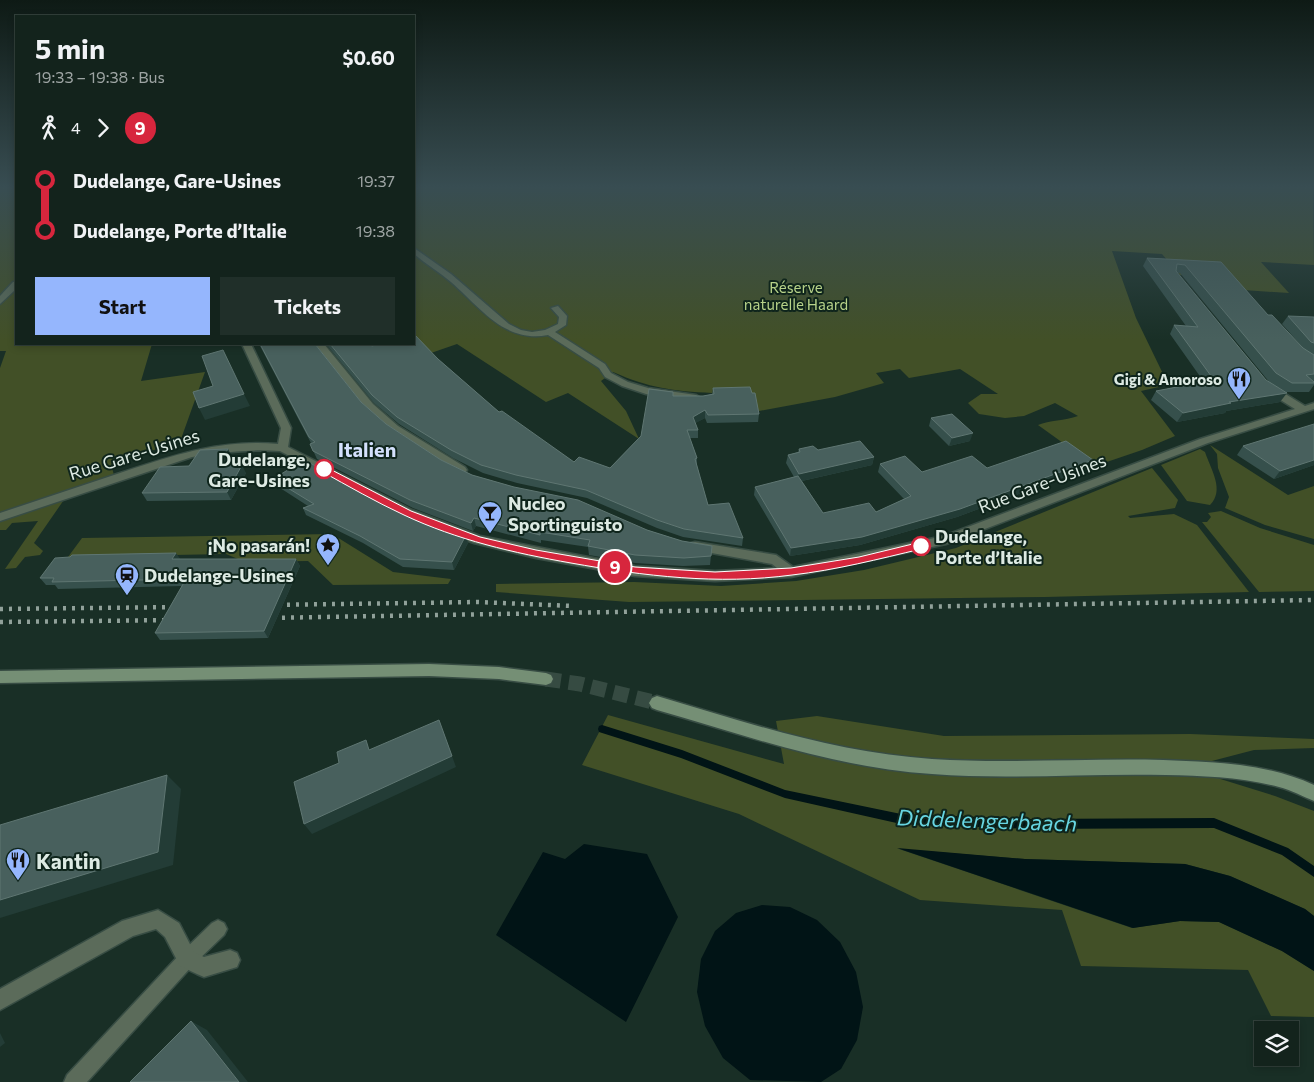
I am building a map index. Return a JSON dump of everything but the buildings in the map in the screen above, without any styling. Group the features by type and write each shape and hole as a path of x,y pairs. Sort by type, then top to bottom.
{"main road":[{"path":"0,677 429,670 499,673 546,679"},
{"path":"657,704 863,759 932,767 1136,766 1218,769 1270,776 1314,793"}],"street":[{"path":"415,251 440,268 503,325 519,333 535,335 551,332 562,325 562,316 555,308"},
{"path":"0,301 15,285"},
{"path":"551,332 602,366 608,375 626,384 646,391 704,399"},
{"path":"246,345 286,428 282,448"},
{"path":"320,345 375,412 394,428 448,463 470,474"},
{"path":"1265,386 1303,409"},
{"name":"Rue Gare-Usines","path":"0,517 190,454 223,448 258,446 282,448 408,513 478,540 536,553 635,571 715,576 791,572 859,560 946,540 1204,441 1314,406"},
{"path":"682,543 776,560 791,572"},
{"path":"0,1000 129,928 158,919 172,930 186,959 204,967 230,960"}],"lane":[{"path":"74,1082 186,959 218,929"}],"green space":[{"path":"0,238 15,238 15,345 152,345 141,381 205,372 181,439 159,444 160,448 111,464 115,479 68,494 34,543 43,551 40,555 25,557 16,568 5,569 38,521 12,523 6,530 0,530 0,368 6,351 0,351"},
{"name":"Réserve naturelle Haard","path":"415,238 1314,238 1314,265 1261,262 1289,293 1243,290 1207,276 1180,275 1162,254 1112,251 1136,318 1166,380 1159,387 1141,391 1175,436 1142,450 1095,466 1038,425 1078,416 1055,403 1024,416 1005,418 979,414 968,403 981,394 998,394 960,369 909,378 900,369 876,373 884,383 835,397 759,411 750,395 712,395 712,393 661,388 638,382 613,372 601,381 626,411 639,439 568,393 546,402 457,344 431,353 415,336"},
{"path":"1210,445 1288,495 1314,486 1314,539 1265,525 1225,508 1229,497 1218,468 1217,454"},
{"path":"1200,449 1205,452 1217,486 1214,499 1210,505 1187,501 1161,465"},
{"path":"1152,468 1178,500 1175,508 1128,516 1130,518 1174,514 1197,525 1249,592 1045,597 629,602 496,592 496,584 634,582 721,586 796,581 864,570 956,548"},
{"path":"1221,511 1260,528 1314,545 1314,591 1259,592 1202,522 1207,522 1211,517 1208,513"},
{"path":"332,534 393,572 451,579 448,584 333,585 308,561 245,562 226,554 68,557 82,538"},
{"path":"608,715 784,764 776,721 817,716 944,736 1190,734 1314,739 1314,748 1254,750 1185,768 1275,796 1314,811 1314,916 1305,909 1230,876 1185,864 1025,859 899,849 1132,928 1180,921 1219,922 1282,951 1314,971 1314,1017 1271,1016 1248,970 1081,966 1062,910 920,900 739,814 582,765"}],"shaded area":[{"path":"584,844 647,854 678,917 626,1022 496,935 543,852 565,859"},
{"path":"897,848 1025,859 1185,864 1230,876 1305,909 1314,916 1314,971 1282,951 1219,922 1180,921 1133,928"},
{"path":"762,905 790,907 817,920 840,942 856,972 863,1007 857,1040 841,1069 821,1082 750,1080 723,1058 705,1026 697,992 701,959 715,931 736,913"}],"waterway":[{"name":"Diddelengerbaach","path":"602,729 682,754 785,794 901,819 1028,824 1214,823 1285,851 1314,872"}],"tunnel":[{"path":"546,679 580,684 657,703"}],"railway":[{"path":"264,618 1314,600"},
{"path":"269,605 478,602 574,606"},
{"path":"0,609 184,607"},
{"path":"0,622 177,620"}],"bus line":[{"name":"9","path":"324,469 408,513 478,540 536,553 635,571 715,576 791,572 859,560 921,546"}],"place":[{"name":"Gigi & Amoroso","path":"1239,400"},
{"name":"Dudelange, Gare-Usines","path":"324,469"},
{"name":"Nucleo Sportinguisto","path":"490,534"},
{"name":"Dudelange, Porte d’Italie","path":"921,546"},
{"name":"¡No pasarán!","path":"328,566"},
{"name":"Dudelange-Usines","path":"127,596"},
{"name":"Kantin","path":"18,881"}],"district":[{"name":"Italien","path":"367,449"}]}
